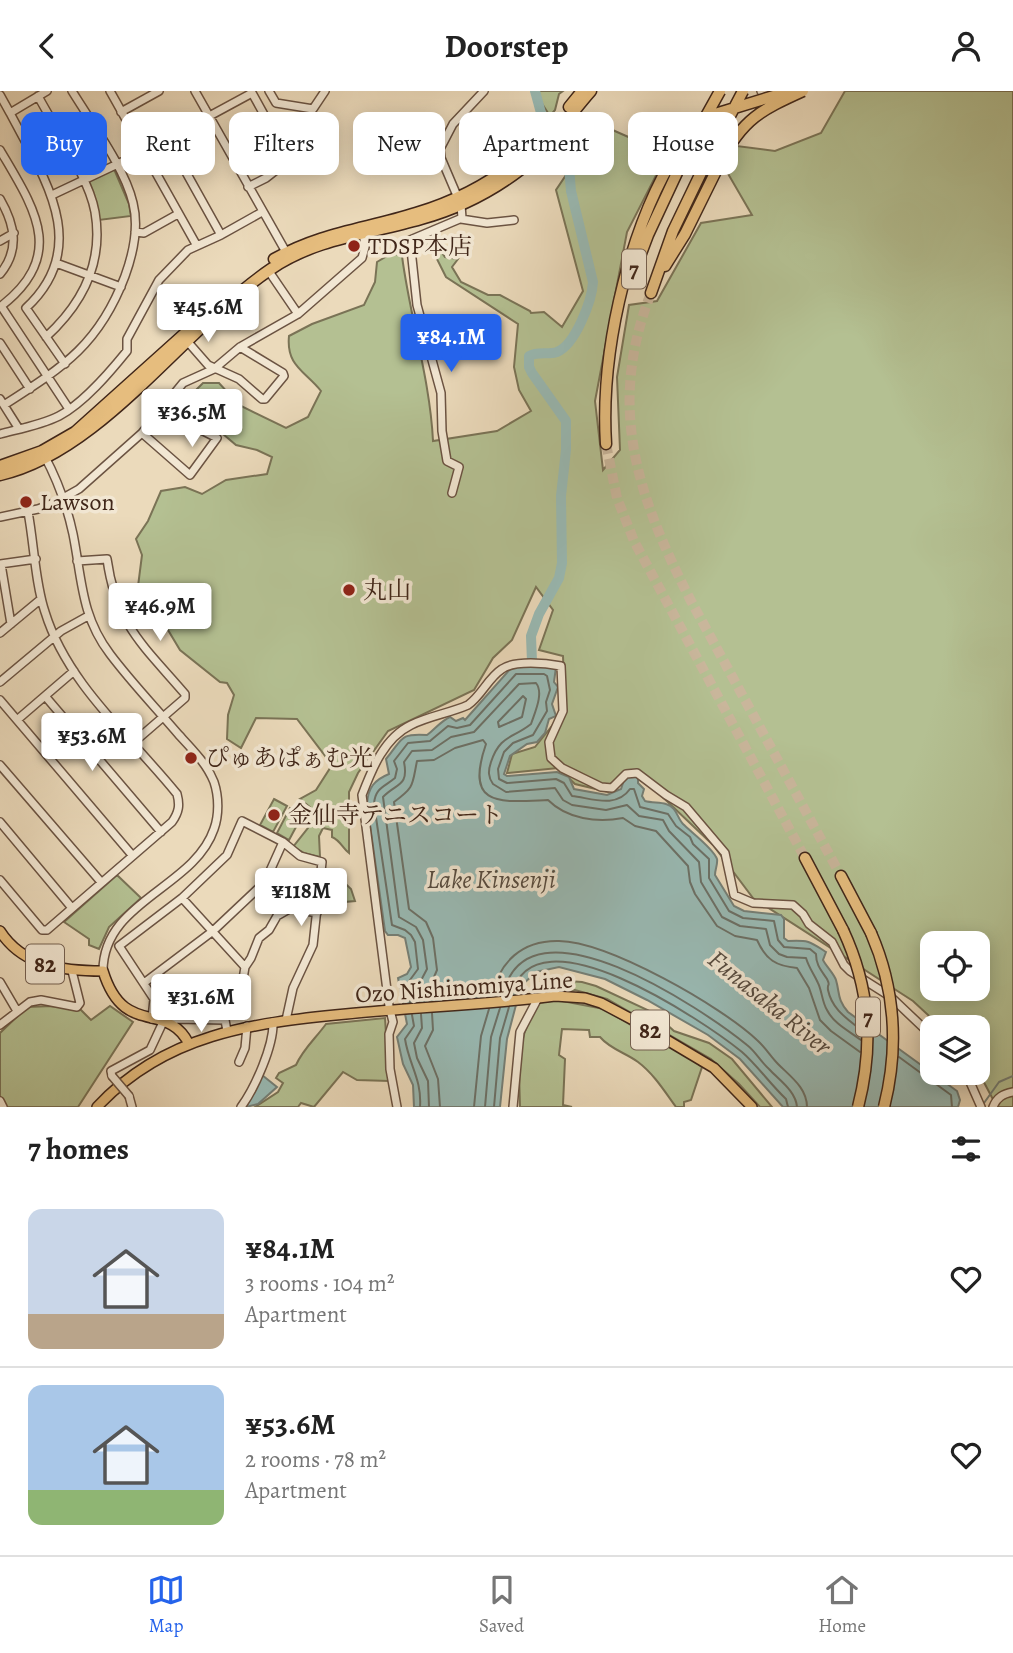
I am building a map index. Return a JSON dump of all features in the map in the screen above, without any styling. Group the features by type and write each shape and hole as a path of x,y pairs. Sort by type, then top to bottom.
{"highway":[{"path":"568,112 582,91"},
{"path":"571,112 591,91"},
{"name":"7","path":"707,112 720,91"},
{"name":"7","path":"651,293 673,231 743,91"},
{"path":"722,112 790,91"},
{"name":"7","path":"656,281 685,234 733,138 758,113 803,91"},
{"path":"0,475 70,445 243,290 268,271 309,249 363,232 420,220 510,175"},
{"name":"7","path":"606,444 605,397 610,357 635,266 674,175"},
{"path":"0,466 44,455 85,425 247,278 286,252 334,233 459,202"},
{"name":"7","path":"805,858 843,930 860,973 868,1016 868,1057 858,1107"},
{"name":"7","path":"841,876 870,933 886,978 892,1015 892,1061 884,1107"}],"main road":[{"name":"82","path":"0,931 20,954 32,960 72,971 103,971"},
{"path":"103,971 113,997 122,1006 141,1016 167,1021 183,1033 189,1044"},
{"name":"Ozo Nishinomiya Line","path":"97,1107 133,1075 161,1056 226,1031 247,1026 396,1009 571,996 601,1003 714,1068 752,1107"}],"street":[{"path":"10,113 35,95 47,91"},
{"path":"19,429 2,402 30,389 65,365 90,341 100,328 121,287 132,259 135,232 133,203 116,165 72,91"},
{"path":"110,91 121,112 159,91"},
{"path":"195,91 206,112"},
{"path":"269,91 276,103 313,109 325,91"},
{"path":"461,219 463,214 440,149 453,124 484,91"},
{"path":"761,91 802,95 813,91"},
{"path":"215,113 251,92 289,160 266,179 248,187"},
{"path":"0,95 52,195 58,231 56,263 39,296 26,308 65,365"},
{"path":"35,95 83,180 95,212 96,240 90,276 76,306 46,337"},
{"path":"215,128 286,252"},
{"path":"0,150 32,204 39,233 38,252 29,277 0,307 69,409"},
{"path":"52,195 121,163"},
{"path":"0,169 8,164"},
{"path":"156,175 197,246"},
{"path":"188,175 222,235"},
{"path":"0,274 10,259 14,233 1,203"},
{"path":"0,434 48,421 69,409 92,389 127,351 127,339 159,280 188,250 222,235 262,212"},
{"path":"135,232 144,233 178,214"},
{"path":"452,493 458,467 447,461 442,431 441,393 416,305 410,240 461,219 487,223 514,220"},
{"path":"0,517 28,512 64,498 92,480 142,433 183,383 214,369 240,347 298,314 362,258 365,247 363,232"},
{"path":"0,241 14,233"},
{"path":"56,263 121,287"},
{"path":"268,271 298,314"},
{"path":"187,341 214,369 239,379 265,399 284,373 240,347"},
{"path":"0,343 30,389"},
{"path":"142,433 190,475 217,439 160,409"},
{"path":"44,455 64,498 88,616 109,653 200,759 214,782 217,803 214,830 199,854 113,931 107,942 103,971"},
{"path":"0,880 42,930 47,930 161,832 177,816 180,804 177,794 74,671 54,637 41,599 28,512"},
{"path":"11,624 1,564 36,559"},
{"path":"77,561 107,559 113,592 123,617 141,644 186,694 185,698 133,743"},
{"path":"0,633 41,599"},
{"path":"0,682 54,637 88,616"},
{"path":"397,1107 390,1069 396,1009 388,1006 362,795 371,771 390,742 409,726 468,705 503,668 517,664 561,666 561,719 549,742 553,761 601,787 612,788 626,773 638,773 666,796 686,807 725,853 734,895 753,903 797,907 809,924 832,942 850,971 891,997 920,1025"},
{"path":"17,720 74,671"},
{"path":"45,696 161,832"},
{"path":"0,700 132,855"},
{"path":"0,765 101,882"},
{"path":"152,1019 154,999 119,946 182,898 227,855 242,821 283,842 300,856 322,862 313,945 293,988 286,1020"},
{"path":"0,822 72,908"},
{"path":"144,983 213,931 265,881 283,842"},
{"path":"182,898 245,967"},
{"path":"226,1031 228,1002 242,985 245,967 259,938 269,930 277,916 291,908 317,913"},
{"path":"0,1025 30,1002 41,1000 77,1007 80,1003 72,971"},
{"path":"0,982 17,1010"},
{"path":"513,1107 520,1032 534,999"},
{"path":"132,1107 129,1095 112,1076 111,1071 150,1051 167,1021 225,1020"},
{"path":"241,1107 253,1089 269,1048 273,1022"},
{"path":"239,1062 245,1048 247,1026"},
{"path":"971,1085 981,1107"},
{"path":"993,1107 1002,1095 1013,1092"},
{"path":"0,1101 3,1107"}],"green space":[{"path":"539,91 563,91 559,94 553,112 547,112 539,99"},
{"path":"845,91 1013,91 1013,1107 997,1107 985,1085 990,1085 990,1015 928,1015 913,1001 753,898 713,845 651,786 627,773 608,792 575,784 558,768 507,773 512,754 535,747 559,717 564,684 563,656 539,650 553,610 536,587 512,640 493,658 474,690 388,731 358,773 349,792 349,853 332,837 332,830 323,828 319,836 320,857 293,847 315,819 310,807 300,799 316,790 332,765 297,719 256,718 241,748 227,739 228,715 234,695 227,683 220,682 180,650 156,610 137,594 142,555 136,539 148,521 161,491 185,487 202,494 226,480 267,474 272,457 236,445 188,413 189,397 203,383 219,383 239,405 286,428 308,417 321,391 294,361 290,354 289,336 312,324 364,305 375,282 377,262 392,253 402,256 428,395 433,441 497,431 531,411 519,390 514,367 518,324 446,277 436,257 419,240 426,237 435,243 445,257 458,259 452,267 461,282 488,295 500,295 531,313 544,312 562,327 583,291 556,190 566,175 614,175 614,131 628,137 628,175 656,175 627,232 595,401 603,470 620,450 617,377 629,305 657,301 701,223 752,215 729,175 738,175 738,146 775,151 821,133"},
{"path":"114,169 129,204 131,216 99,220 87,182 107,175"},
{"name":"金仙寺テニスコート","path":"274,799 287,806 273,832 260,825"},
{"name":"金仙寺テニスコート","path":"290,808 303,814 289,840 277,833"},
{"path":"334,873 351,889 355,901 322,904 322,893 313,891 315,874"},
{"path":"117,875 141,898 109,927 99,949 89,945 89,939 64,922"},
{"path":"553,980 596,986 654,1013 674,1031 709,1043 732,1059 772,1107 760,1107 711,1059 607,999 575,990 531,992"},
{"path":"557,1000 604,1009 685,1054 702,1067 691,1100 684,1102 684,1107 676,1107 638,1062 608,1045 600,1037 590,1037 589,1030 562,1029 559,1055 565,1059 563,1105 572,1107 520,1107 520,1053 525,1030 538,1003"},
{"path":"110,1006 133,1022 78,1107 0,1107 0,1033 27,1007 80,1009 91,1020"},
{"path":"385,1018 389,1081 357,1080 343,1072 314,1107 301,1103 298,1107 255,1107 278,1092 283,1083 276,1078 279,1073 296,1065 326,1024"}],"water":[{"name":"Lake Kinsenji","path":"512,667 556,667 554,682 558,687 552,704 556,716 549,719 545,733 537,742 527,744 510,756 504,774 507,776 557,772 569,777 574,789 607,795 621,789 625,777 638,777 638,783 644,789 642,796 645,801 670,805 683,824 715,855 715,875 734,906 744,911 781,915 784,919 784,938 788,941 808,942 826,952 823,960 835,978 840,1000 848,1012 920,1064 920,1085 949,1085 957,1091 960,1100 958,1107 783,1107 740,1059 708,1035 605,979 559,967 536,972 521,986 507,1039 500,1107 414,1107 413,1085 403,1064 397,1037 407,1024 398,978 407,974 411,967 405,938 388,935 385,931 367,804 370,789 379,779 389,774 386,759 402,739 411,735 427,735 450,717 456,721 463,718 465,720"},
{"path":"262,1075 277,1087 258,1104 246,1107"}],"waterway":[{"name":"Funasaka River","path":"532,662 531,636 539,614 559,578 562,563 561,496 566,421 532,373 529,356 557,352 564,348 576,332 586,311 593,282 571,191 567,144 541,113 535,91"},
{"path":"984,1103 999,1082 1013,1076"}],"tunnel":[{"path":"651,293 638,335 631,375 630,414 634,451 643,488 672,563 691,601 841,876"},
{"path":"606,444 617,498 634,541 805,858"}],"place":[{"name":"TDSP本店","path":"354,246"},
{"name":"Lawson","path":"26,502"},
{"name":"丸山","path":"349,590"},
{"name":"ぴゅあぱぁむ光","path":"191,758"},
{"name":"金仙寺テニスコート","path":"274,815"}]}
